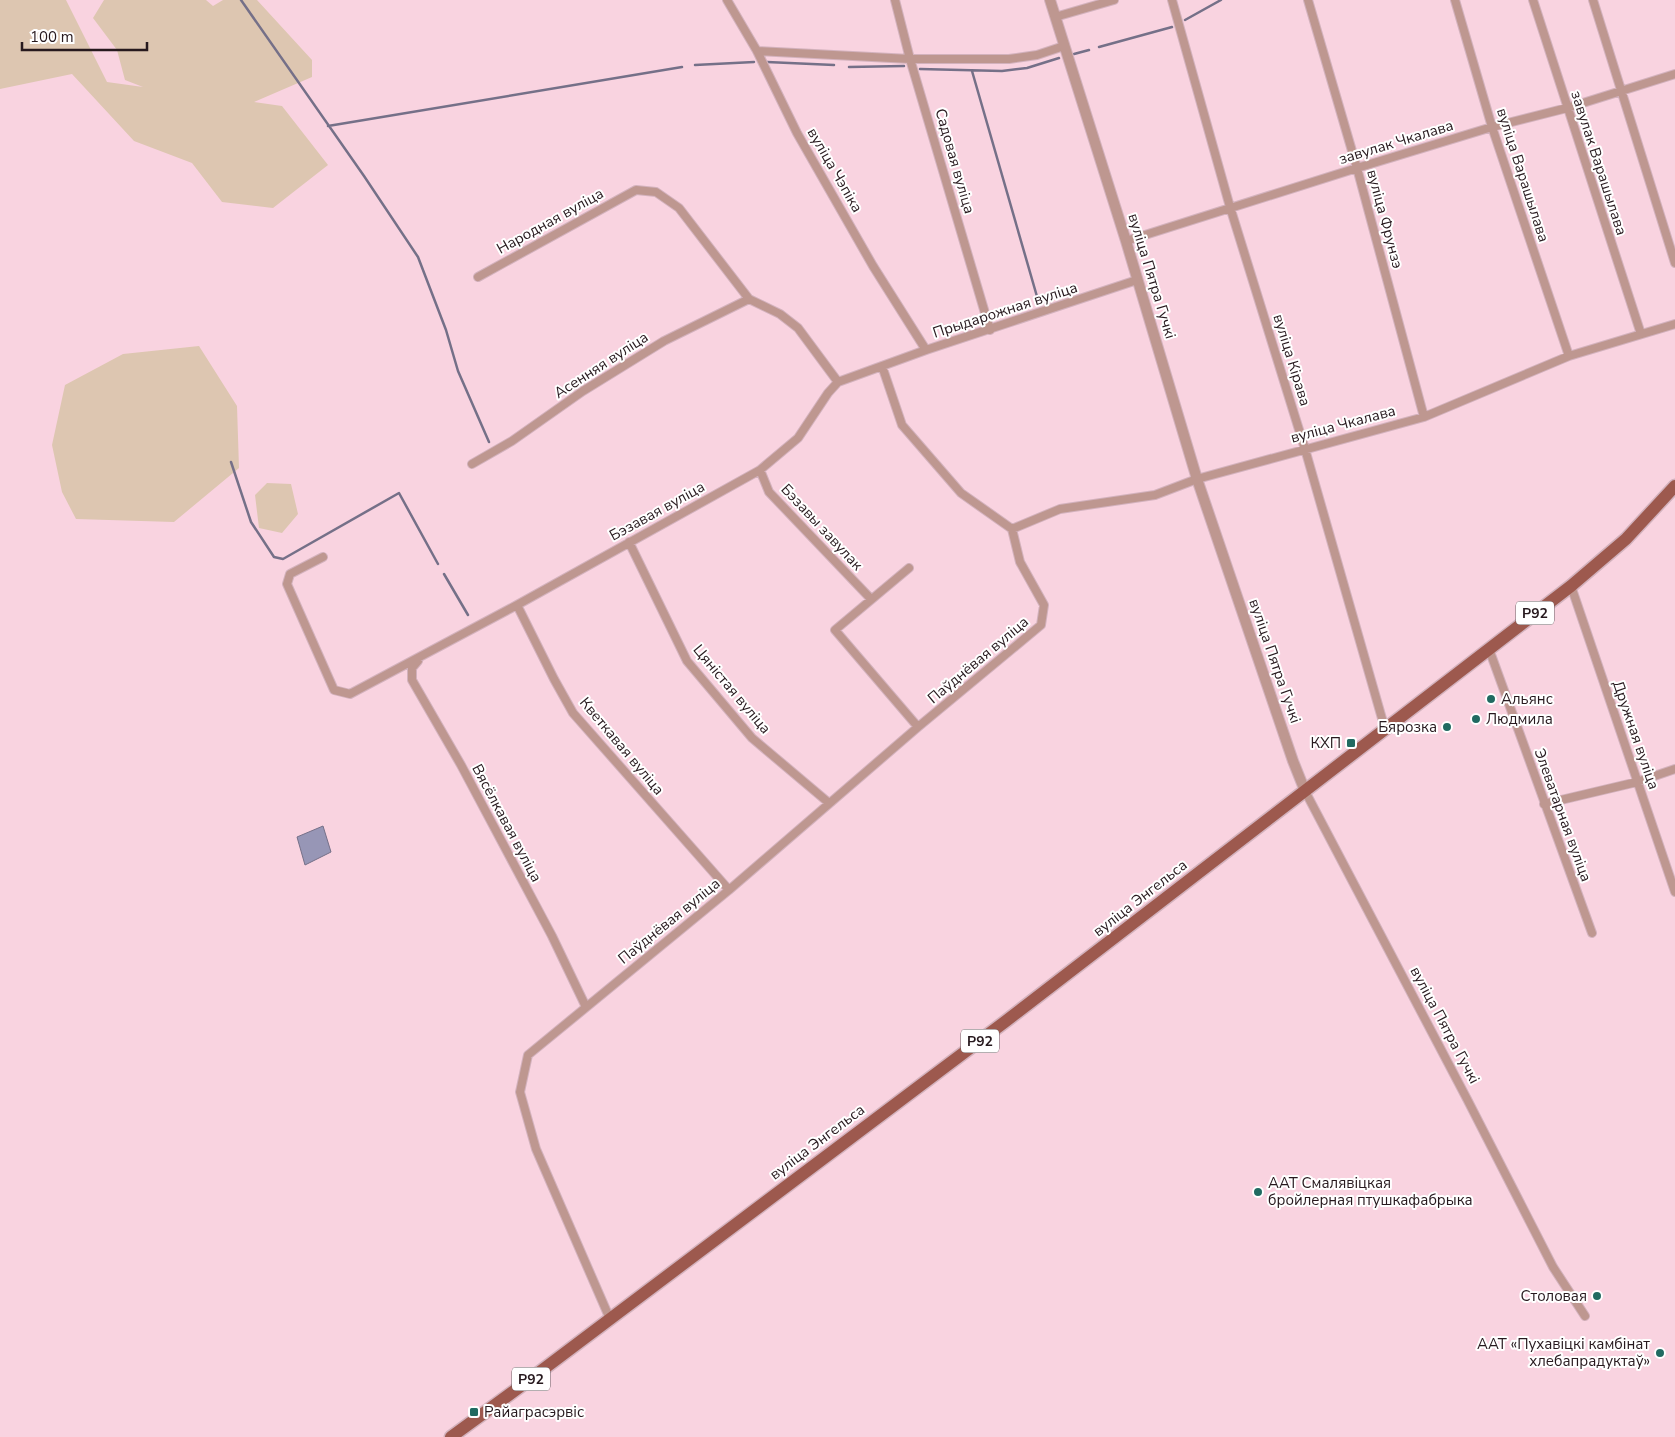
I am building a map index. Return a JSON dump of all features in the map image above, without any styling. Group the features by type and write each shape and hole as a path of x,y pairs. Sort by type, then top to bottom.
{"main road":[{"name":"вуліца Энгельса","path":"610,1319 1006,1022 1571,586 1626,540 1675,486"},
{"name":"Р92","path":"451,1437 610,1319"}],"street":[{"name":"вуліца Чэпіка","path":"727,0 757,51 797,133 873,266 926,350"},
{"name":"Садовая вуліца","path":"895,0 910,59 990,330"},
{"name":"вуліца Пятра Гучкі","path":"1050,0 1138,280 1197,480 1305,791 1468,1099 1553,1267 1585,1316"},
{"path":"1055,17 1114,0"},
{"name":"вуліца Кірава","path":"1172,0 1230,207 1305,449 1385,729"},
{"name":"вуліца Фрунзэ","path":"1308,0 1357,168 1424,417"},
{"name":"вуліца Варашылава","path":"1455,0 1492,127 1568,356"},
{"name":"завулак Варашылава","path":"1534,0 1640,334"},
{"path":"1593,0 1675,263"},
{"path":"757,51 910,59 1009,59 1037,56 1064,46"},
{"name":"завулак Чкалава","path":"1126,241 1357,168 1492,127 1567,108 1675,74"},
{"name":"Народная вуліца","path":"478,277 636,190 656,192 679,208 749,299"},
{"name":"Прыдарожная вуліца","path":"882,366 1138,280"},
{"path":"749,299 780,314 798,328 838,382 882,366 902,425 961,493 1012,529"},
{"name":"Асенняя вуліца","path":"472,464 512,441 583,391 664,341 749,299"},
{"name":"вуліца Чкалава","path":"1012,529 1060,509 1155,495 1197,480 1424,417 1568,356 1675,324"},
{"name":"Бэзавая вуліца","path":"323,557 290,574 287,584 334,690 350,694 517,605 760,470 798,438 828,393 838,382"},
{"name":"Бэзавы завулак","path":"760,470 770,492 871,599"},
{"name":"Паўднёвая вуліца","path":"610,1319 536,1149 520,1092 528,1056 729,890 918,727 1041,625 1044,604 1020,562 1012,529"},
{"name":"Цяністая вуліца","path":"629,542 687,662 752,738 829,803"},
{"path":"909,568 835,630 918,727"},
{"name":"Дружная вуліца","path":"1571,586 1675,892"},
{"name":"Кветкавая вуліца","path":"517,605 573,713 729,890"},
{"name":"Элеватарная вуліца","path":"1489,649 1592,933"},
{"name":"Вясёлкавая вуліца","path":"423,656 412,668 412,680 461,765 552,936 586,1007"},
{"path":"1544,804 1637,782 1675,769"}],"shaded area":[{"path":"0,0 66,0 107,82 143,87 125,80 117,50 93,18 104,0 206,0 213,6 223,0 257,0 312,60 312,77 254,102 282,106 328,165 273,208 222,202 192,163 134,141 72,74 0,89"},
{"path":"199,346 237,406 239,468 174,522 76,519 62,492 52,445 65,385 123,354"},
{"path":"267,483 291,484 298,514 282,533 259,528 255,495"}],"water":[{"path":"323,826 331,852 305,865 297,837"}],"waterway":[{"path":"241,0 418,257 446,330 458,371 489,442"},
{"path":"1185,20 1221,0"},
{"path":"1099,47 1172,27"},
{"path":"1074,54 1089,50"},
{"path":"920,69 1002,71 1027,68 1059,58"},
{"path":"695,65 754,62"},
{"path":"767,62 834,65"},
{"path":"849,67 904,66"},
{"path":"328,126 682,67"},
{"path":"972,71 1038,300"},
{"path":"231,462 251,522 274,557 283,559 399,493 438,564"},
{"path":"444,574 468,615"}],"place":[{"name":"Альянс","path":"1491,699"},
{"name":"Людмила","path":"1476,719"},
{"name":"Бярозка","path":"1447,727"},
{"name":"КХП","path":"1351,743"},
{"name":"ААТ Смалявіцкая бройлерная птушкафабрыка","path":"1258,1192"},
{"name":"Столовая","path":"1597,1296"},
{"name":"ААТ «Пухавіцкі камбінат хлебапрадуктаў»","path":"1660,1353"},
{"name":"Райаграсэрвіс","path":"474,1412"}]}
